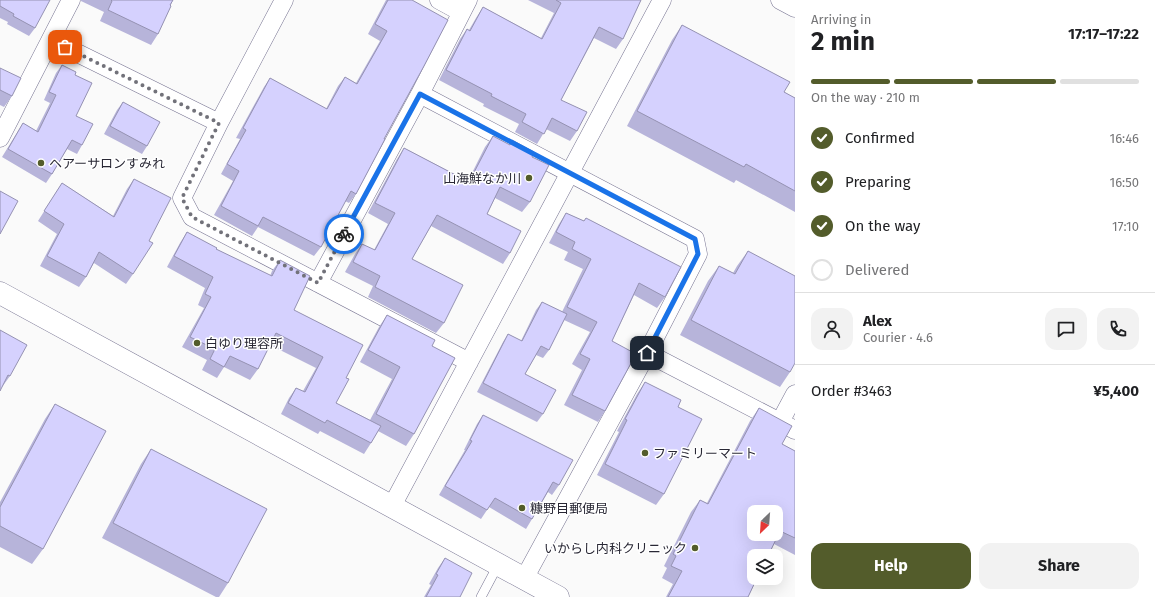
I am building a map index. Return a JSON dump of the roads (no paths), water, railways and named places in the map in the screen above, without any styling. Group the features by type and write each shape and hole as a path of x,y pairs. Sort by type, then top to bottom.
{"street":[{"path":"0,138 71,0"},
{"path":"284,0 219,123 182,198 192,217 469,362"},
{"path":"318,283 420,94 465,6 438,0"},
{"path":"392,506 662,0"},
{"path":"780,0 795,8"},
{"path":"51,40 219,123"},
{"path":"420,94 695,239 698,254 647,353 524,579"},
{"path":"0,292 558,597"},
{"path":"647,353 787,426 795,394"}],"lane":[{"path":"481,597 498,564"}],"place":[{"name":"ヘアーサロンすみれ","path":"41,163"},
{"name":"山海鮮なか川","path":"529,178"},
{"name":"白ゆり理容所","path":"197,343"},
{"name":"ファミリーマート","path":"645,453"},
{"name":"糠野目郵便局","path":"522,508"},
{"name":"いからし内科クリニック","path":"695,548"}]}
